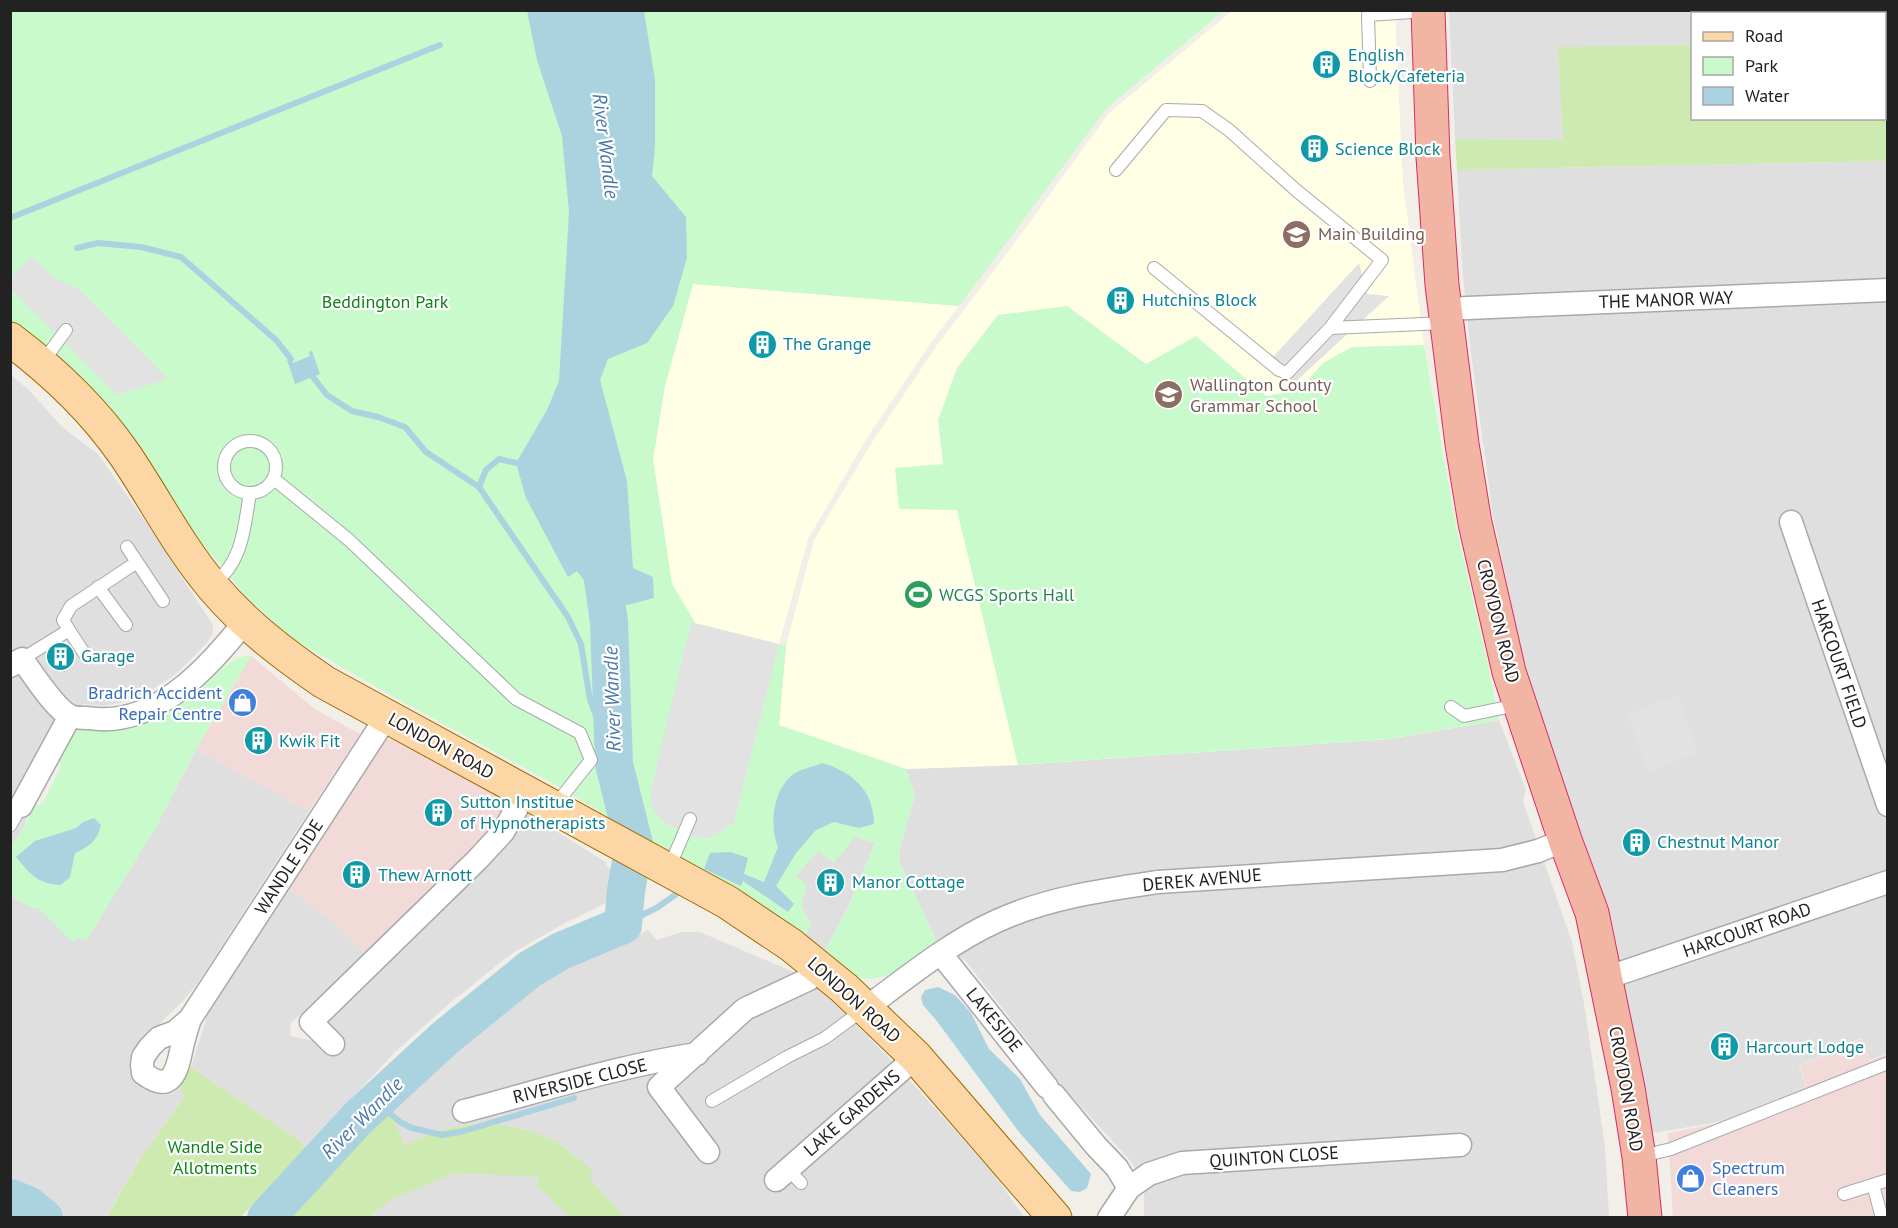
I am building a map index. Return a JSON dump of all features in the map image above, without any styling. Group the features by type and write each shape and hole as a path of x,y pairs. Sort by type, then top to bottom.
{"highway":[{"name":"CROYDON ROAD","path":"1428,11 1432,157 1445,316 1475,523 1518,704 1592,913 1628,1088 1639,1157 1645,1218"}],"main road":[{"name":"LONDON ROAD","path":"10,339 74,393 124,454 212,585 245,622 271,645 324,682 680,875 750,916 821,968 916,1056 1055,1218"}],"street":[{"name":"THE MANOR WAY","path":"1445,316 1887,290"},
{"name":"HARCOURT FIELD","path":"1791,522 1887,805"},
{"path":"16,663 70,716 122,718 149,709 188,684 225,647 245,622"},
{"path":"16,816 70,716"},
{"name":"WANDLE SIDE","path":"190,1019 387,716"},
{"path":"333,1044 306,1026 477,860 503,832 526,792"},
{"name":"DEREK AVENUE","path":"866,1008 933,959 995,921 1029,909 1101,890 1158,882 1502,860 1538,851 1565,840"},
{"name":"HARCOURT ROAD","path":"1606,978 1887,882"},
{"name":"LAKESIDE","path":"933,959 1117,1168 1129,1188"},
{"name":"RIVERSIDE CLOSE","path":"708,1152 659,1087 745,1009 809,979 821,968"},
{"name":"RIVERSIDE CLOSE","path":"464,1112 594,1077 697,1054"},
{"name":"LAKE GARDENS","path":"788,1178 916,1056"},
{"name":"QUINTON CLOSE","path":"1109,1218 1129,1188 1149,1174 1182,1163 1460,1145"}],"lane":[{"path":"1370,81 1367,13 1428,11"},
{"path":"1116,170 1166,110 1202,111 1229,130 1297,191 1382,260 1330,328 1287,372 1279,370 1154,268"},
{"path":"1330,328 1445,316"},
{"path":"41,364 66,330"},
{"path":"254,440 269,448 277,463 274,479 264,490 250,493 234,488 224,474 226,457 237,444 254,440"},
{"path":"274,479 349,540 516,699 580,733 591,760 564,794 557,810"},
{"path":"212,585 226,575 236,557 250,493"},
{"path":"127,547 163,601"},
{"path":"84,653 63,620 70,606 137,562"},
{"path":"98,587 126,625"},
{"path":"16,663 69,630"},
{"path":"1451,707 1464,717 1518,704"},
{"path":"680,875 675,857 690,819"},
{"path":"712,1101 787,1057 825,1038 866,1008"},
{"path":"1639,1157 1671,1149 1887,1063"},
{"path":"1844,1194 1887,1180"},
{"path":"1873,1185 1882,1218"}],"shaded area":[{"name":"Wallington County Grammar School","path":"1232,11 1395,11 1403,183 1424,345 1456,525 1499,720 1388,739 1018,765 906,769 779,725 786,646 814,540 871,444 937,345 1109,113"},
{"path":"1449,11 1887,11 1887,42 1886,12 1691,12 1691,45 1558,48 1564,140 1455,139"},
{"path":"1887,161 1887,1053 1870,1060 1861,1038 1799,1066 1806,1087 1731,1120 1635,1136 1525,670 1493,516 1470,346 1462,265 1457,170"},
{"path":"31,257 55,278 81,291 168,379 117,395 11,289 10,279"},
{"path":"1359,263 1367,294 1389,296 1294,383 1273,357"},
{"path":"693,284 959,306 932,341 865,441 808,539 779,644 696,624 672,584 653,459 665,386"},
{"path":"11,375 29,390 63,428 98,454 213,625 213,633 207,643 176,674 152,690 124,702 104,706 84,704 49,728 35,754 41,757 24,828 11,846"},
{"path":"691,622 779,644 734,823 717,835 702,839 666,824 653,810 650,794"},
{"path":"251,656 315,709 360,734 309,811 196,749"},
{"path":"1678,696 1698,753 1648,771 1627,714"},
{"path":"1499,720 1526,789 1523,801 1572,942 1585,1009 1605,1147 1609,1217 1144,1217 1144,1181 1128,1158 1063,1087 966,961 939,946 900,864 899,851 915,795 906,769 1018,765 1388,739"},
{"path":"386,739 392,739 431,759 509,803 472,853 368,956 336,924 288,888"},
{"path":"196,749 309,811 197,984 183,1001 132,1050 129,1062 130,1072 137,1082 154,1092 172,1093 178,1088 185,1096 140,1159 106,1217 61,1217 39,1198 11,1185 11,896 31,907 40,909 74,942 184,774"},
{"path":"526,812 607,863 606,865 630,891 563,924 511,954 450,1003 396,1051 306,1148 296,1138 191,1067 208,1013 288,888 336,924 365,953 291,1023 290,1036 318,1042 322,1020"},
{"path":"855,836 875,843 848,907 825,950 805,935 811,926 801,905 796,875 818,851"},
{"path":"648,930 657,940 682,932 700,932 791,971 817,986 894,1063 994,1174 1024,1217 280,1218 327,1169 427,1076 489,1007 604,942 632,939"},
{"path":"1861,1039 1870,1061 1887,1054 1887,1217 1673,1217 1668,1133 1730,1121 1806,1087 1800,1066"}],"green space":[{"name":"Beddington Park","path":"10,11 1222,11 1106,109 959,306 693,284 665,386 653,459 672,584 696,624 786,646 779,725 906,769 915,795 899,851 900,864 939,946 910,965 886,976 864,978 854,975 825,950 849,906 875,843 855,837 834,863 818,851 796,875 807,886 801,905 811,927 805,935 760,903 731,886 675,857 557,786 289,637 242,592 161,492 11,328"},
{"path":"1886,42 1888,42 1887,161 1457,170 1455,139 1563,140 1558,47 1691,45 1691,120 1886,120"},
{"path":"1067,306 1146,364 1196,336 1266,396 1299,390 1323,363 1352,347 1424,345 1456,525 1499,720 1388,739 1018,765 957,510 899,509 895,468 943,464 938,420 957,368 998,315"},
{"path":"251,656 196,749 157,826 86,941 77,938 73,943 40,909 31,907 11,896 11,846 24,828 32,807 43,803 61,767 58,755 68,738 78,729 89,728 193,691 197,695 231,662"},
{"name":"Wandle Side Allotments","path":"191,1067 296,1138 306,1148 241,1217 106,1218 140,1159 185,1096 178,1088"},
{"path":"388,1108 405,1146 444,1130 482,1124 521,1129 560,1143 593,1170 589,1177 624,1217 570,1217 536,1185 540,1177 455,1173 392,1199 369,1217 286,1217 282,1213 326,1166"}],"water":[{"path":"527,11 644,11 655,80 655,147 652,176 686,217 687,258 673,306 647,343 608,359 600,380 627,481 633,568 653,577 654,598 616,608 609,622 589,605 594,594 577,571 568,577 526,498 516,463 547,410 559,381 569,213 562,136 537,60"},
{"path":"312,351 320,374 295,384 287,360 291,359 293,363 310,356 309,352"},
{"path":"822,763 843,772 860,784 870,802 874,824 859,828 834,822 816,830 796,853 776,886 794,904 788,912 743,881 741,886 704,869 710,853 731,852 748,858 744,874 764,882 778,847 773,819 780,791 794,774"},
{"path":"94,818 101,825 98,835 89,845 75,853 70,877 61,885 46,883 35,877 16,857 35,841 76,828 83,822"},
{"path":"938,987 955,995 971,1013 989,1049 1020,1079 1040,1115 1091,1174 1087,1188 1080,1192 1071,1191 1019,1132 923,1005 921,997 925,990"}],"waterway":[{"path":"10,218 440,45"},
{"path":"77,248 98,243 141,247 181,257 276,340 291,359"},
{"path":"313,377 327,395 352,411 405,427 426,452 479,487 568,617 581,644 590,700 614,764"},
{"path":"479,487 486,470 499,459 516,463"},
{"name":"River Wandle","path":"266,1218 358,1118 446,1037 530,969 561,951 623,925 634,844 614,764 609,622 602,572"},
{"path":"623,925 658,907 682,890"},
{"path":"377,1102 400,1122 412,1128 442,1135 464,1131 574,1098"},
{"name":"River Wandle","path":"10,1198 28,1205 44,1218"}],"place":[{"name":"English Block/Cafeteria","path":"1327,65"},
{"name":"Science Block","path":"1314,149"},
{"name":"Main Building","path":"1297,234"},
{"name":"Hutchins Block","path":"1121,300"},
{"name":"The Grange","path":"762,344"},
{"name":"Wallington County Grammar School","path":"1169,395"},
{"name":"WCGS Sports Hall","path":"918,595"},
{"name":"Garage","path":"60,656"},
{"name":"Bradrich Accident Repair Centre","path":"243,703"},
{"name":"Kwik Fit","path":"258,741"},
{"name":"Sutton Institue of Hypnotherapists","path":"439,812"},
{"name":"Chestnut Manor","path":"1636,842"},
{"name":"Thew Arnott","path":"357,875"},
{"name":"Manor Cottage","path":"831,882"},
{"name":"Harcourt Lodge","path":"1725,1047"},
{"name":"Spectrum Cleaners","path":"1691,1178"}]}
